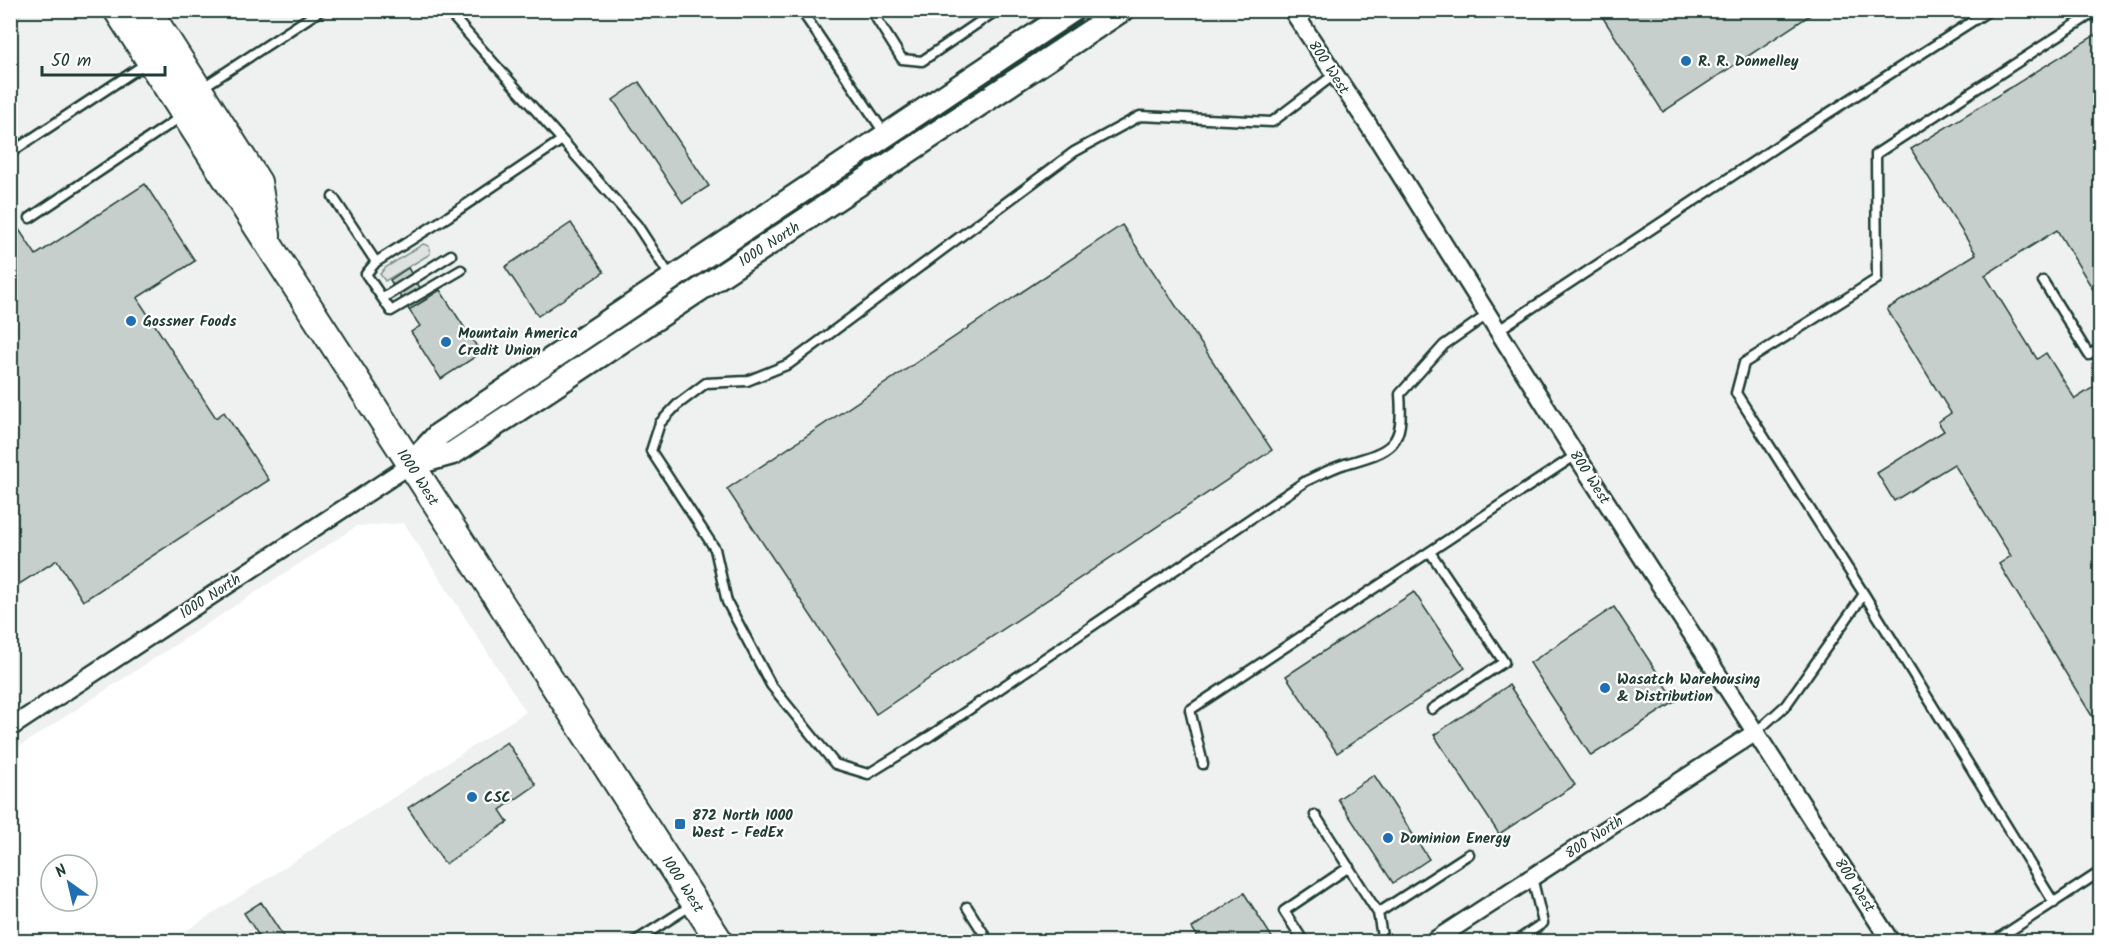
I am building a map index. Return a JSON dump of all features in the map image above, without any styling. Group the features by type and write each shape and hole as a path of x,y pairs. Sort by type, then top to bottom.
{"main road":[{"name":"1000 West","path":"117,10 720,942"},
{"path":"148,10 258,182 269,246"}],"street":[{"name":"1000 North","path":"10,728 410,465 438,435 1073,10"},
{"name":"1000 North","path":"410,465 453,453 1122,10"},
{"name":"800 West","path":"1292,10 1891,942"},
{"name":"800 North","path":"1432,942 1756,732"}],"lane":[{"path":"199,89 321,10"},
{"path":"447,10 637,225 671,277"},
{"path":"801,10 886,135"},
{"path":"871,10 902,59 921,60 997,10"},
{"path":"1497,331 1791,137 1990,10"},
{"path":"2054,903 1864,594 1736,393 1744,363 1877,279 1876,154 2098,10"},
{"path":"10,153 150,60"},
{"path":"1335,74 1272,122 1140,117 1074,152 789,364 747,381 706,383 677,405 660,423 651,450 715,549 727,602 771,685 835,764 868,774 930,736 1306,481 1344,464 1375,457 1395,442 1402,420 1400,394 1444,345 1487,315"},
{"path":"30,218 184,114"},
{"path":"461,270 391,311 366,274 376,262 562,140"},
{"path":"333,197 376,262"},
{"path":"383,298 451,255"},
{"path":"2043,281 2089,355 2100,348"},
{"path":"1203,764 1190,710 1576,455"},
{"path":"1430,552 1504,662 1432,710"},
{"path":"1756,732 1786,705 1864,594"},
{"path":"1315,815 1378,913 1383,942"},
{"path":"1378,913 1468,854"},
{"path":"1304,942 1284,911 1349,867"},
{"path":"1993,942 2100,872"},
{"path":"1515,942 1543,923 1532,877"},
{"path":"634,942 695,903"},
{"path":"967,907 989,942"}],"shaded area":[{"path":"11,11 2100,11 2100,941 170,941 526,712 404,523 357,526 11,752"},
{"path":"423,244 429,246 430,254 385,281 380,274 385,268"}],"building":[{"path":"10,10 22,10 23,12 10,20"},
{"name":"R. R. Donnelley","path":"1598,10 1818,10 1663,112"},
{"path":"2100,32 2100,301 2057,230 1985,275 2037,359 2046,353 2075,399 2100,383 2100,729 1999,564 2011,556 1954,464 1894,501 1877,473 1944,431 1938,422 1951,413 1887,309 1976,254 1911,149"},
{"path":"639,82 709,186 683,203 613,100"},
{"path":"145,184 195,261 137,298 216,418 224,412 269,480 83,601 57,560 10,590 10,216 36,255"},
{"path":"571,223 604,272 538,316 505,267"},
{"path":"1122,225 1272,450 876,714 727,489"},
{"path":"408,268 427,299 409,310 390,280"},
{"name":"Mountain America Credit Union","path":"440,290 481,353 441,379 411,332 420,326 409,310"},
{"path":"1414,592 1465,668 1337,753 1286,676"},
{"path":"1614,607 1676,701 1591,756 1530,663"},
{"path":"1509,685 1575,785 1499,834 1434,735"},
{"name":"CSC","path":"507,742 536,785 500,810 508,822 445,864 408,808"},
{"path":"1374,775 1429,859 1393,883 1338,799"},
{"path":"1244,893 1275,942 1201,942 1192,928"},
{"path":"261,902 287,942 263,942 244,913"}],"place":[{"name":"R. R. Donnelley","path":"1686,61"},
{"name":"Gossner Foods","path":"131,321"},
{"name":"Mountain America Credit Union","path":"446,342"},
{"name":"Wasatch Warehousing & Distribution","path":"1605,688"},
{"name":"CSC","path":"472,797"},
{"name":"872 North 1000 West - FedEx","path":"680,824"},
{"name":"Dominion Energy","path":"1388,838"}]}
